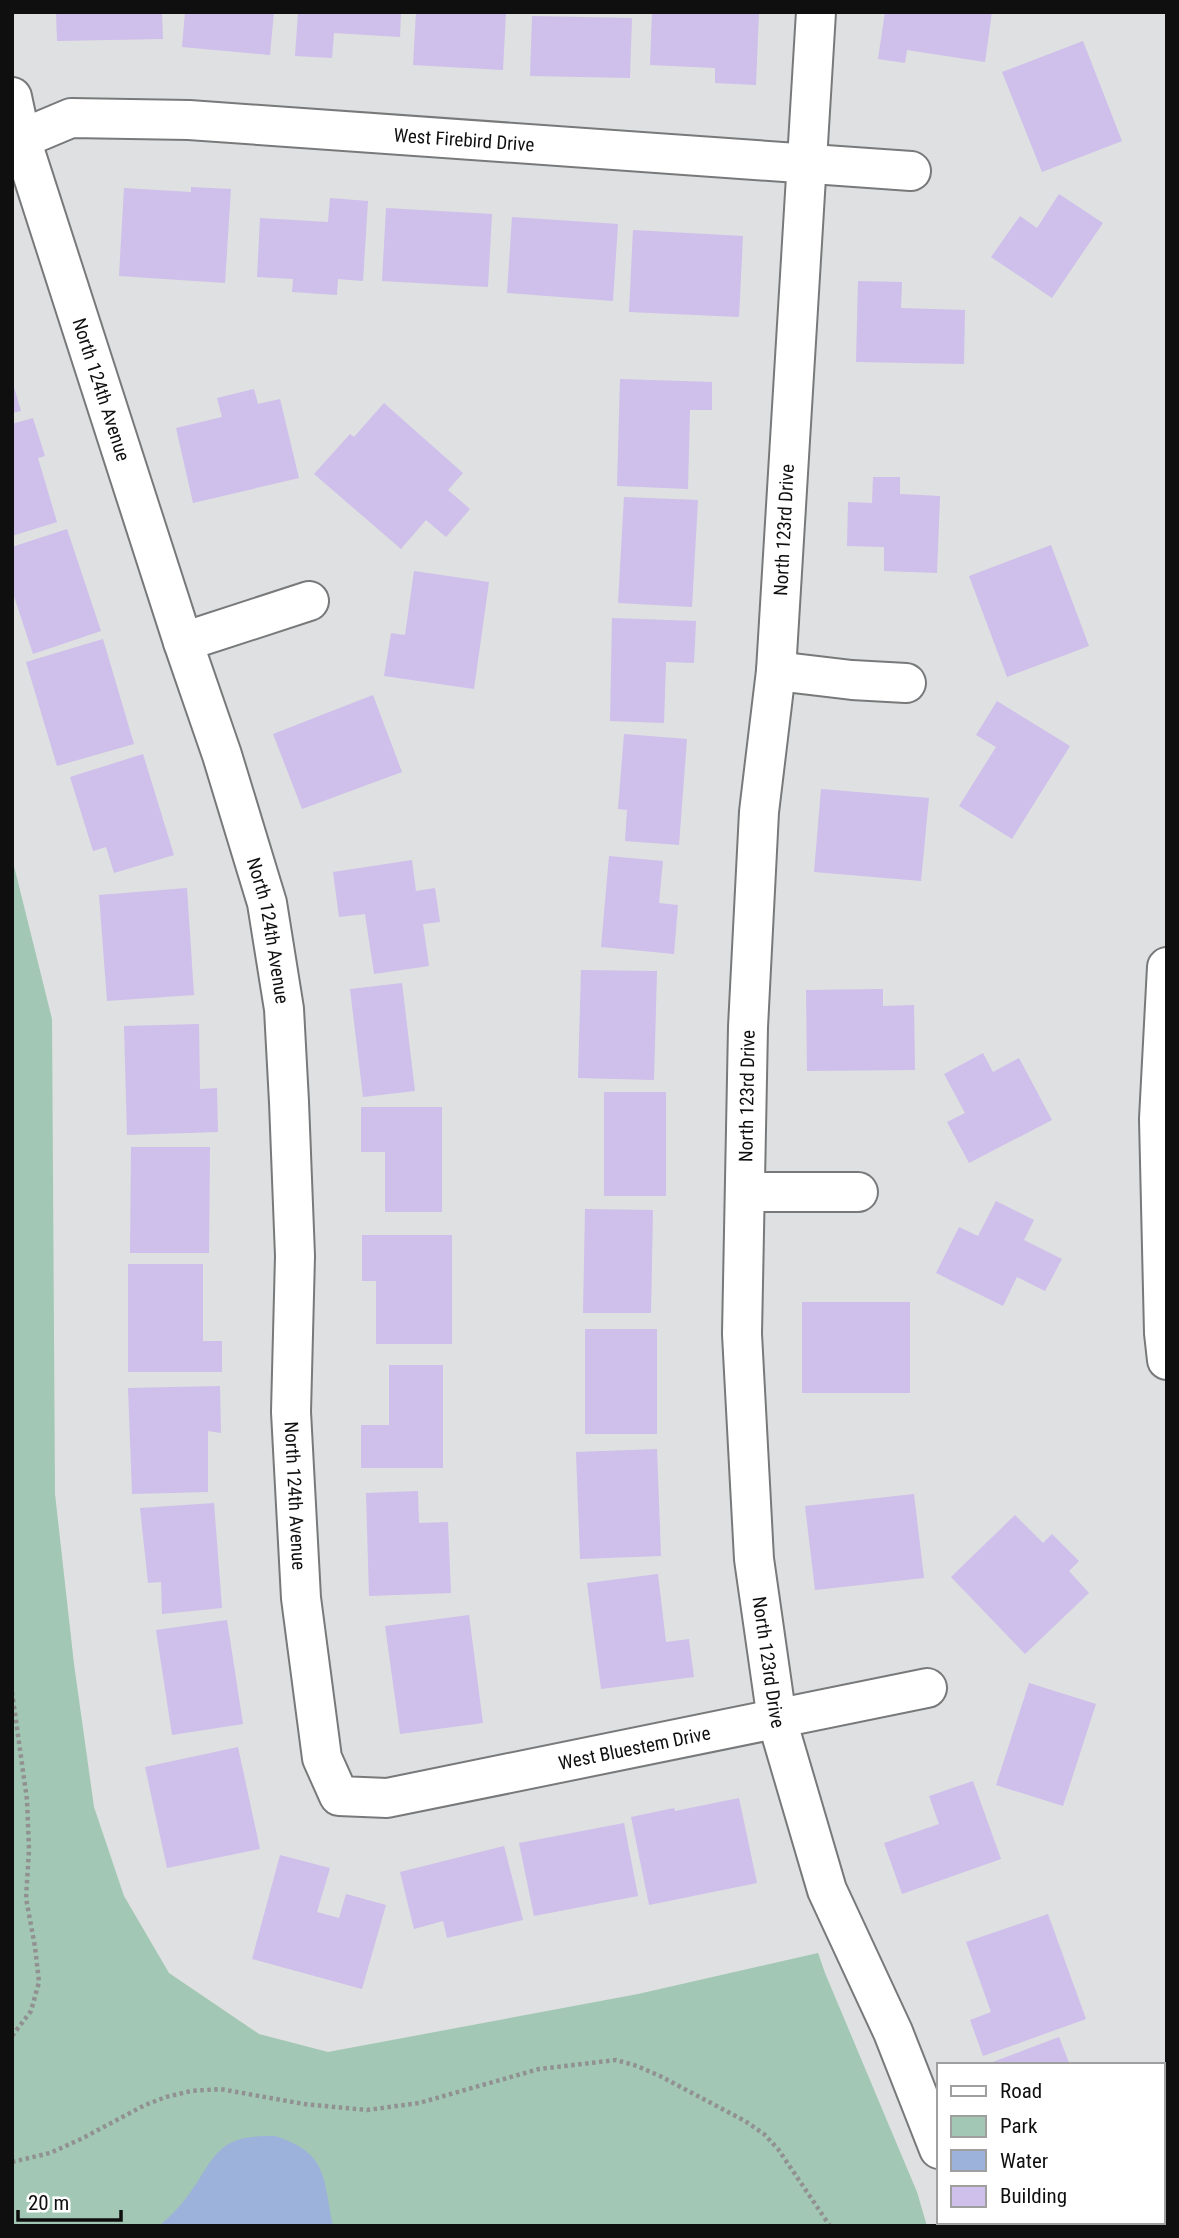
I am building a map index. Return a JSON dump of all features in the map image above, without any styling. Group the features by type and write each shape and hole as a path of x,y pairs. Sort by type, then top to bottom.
{"street":[{"name":"North 123rd Drive","path":"816,12 776,671 759,812 748,1027 742,1334 754,1559 777,1720 827,1890 893,2032 937,2144"},
{"name":"North 124th Avenue","path":"12,97 21,139 222,755 267,903 284,1009 295,1256 291,1412 301,1598 322,1758 339,1796"},
{"name":"West Firebird Drive","path":"21,139 71,118 189,120 911,172"},
{"path":"183,642 309,601"},
{"path":"776,671 852,681 906,683"},
{"path":"1167,967 1159,1119 1164,1333 1167,1360"},
{"path":"745,1192 858,1192"},
{"name":"West Bluestem Drive","path":"339,1796 387,1798 927,1688"}],"path":[{"path":"12,1692 27,1800 29,1850 26,1898 39,1982 32,2011 12,2036"},
{"path":"12,2162 50,2153 145,2105 166,2096 191,2091 220,2089 304,2104 367,2110 419,2103 539,2069 615,2060 637,2066 660,2077 745,2121 764,2134 778,2149 830,2226"}],"green space":[{"path":"12,858 52,1019 55,1494 74,1664 94,1807 124,1896 169,1973 259,2034 328,2052 638,1994 818,1953 917,2192 927,2226 12,2226"}],"water":[{"path":"275,2136 305,2150 314,2159 324,2180 333,2226 159,2226 179,2206 214,2157 226,2146 245,2138"}],"building":[{"path":"56,12 162,12 163,39 57,41"},
{"path":"185,12 274,12 270,55 182,47"},
{"path":"298,12 401,12 400,37 334,33 332,58 295,56"},
{"path":"416,12 506,12 503,70 413,65"},
{"path":"652,12 759,12 756,85 715,83 715,68 650,65"},
{"path":"885,12 992,12 985,62 907,50 905,63 878,59"},
{"path":"532,16 632,18 630,78 530,76"},
{"path":"1083,41 1122,141 1042,172 1002,72"},
{"path":"191,187 231,189 225,283 119,276 124,188 191,192"},
{"path":"1059,194 1103,223 1052,298 991,257 1020,216 1037,228"},
{"path":"330,198 368,201 363,281 338,279 337,295 292,292 293,279 257,277 260,218 328,222"},
{"path":"386,208 492,214 488,287 382,281"},
{"path":"512,217 618,224 613,301 507,293"},
{"path":"633,230 743,236 739,317 629,312"},
{"path":"858,281 902,282 901,308 965,310 964,364 856,362"},
{"path":"620,379 712,382 712,410 690,410 688,489 617,486"},
{"path":"12,380 21,411 12,413"},
{"path":"254,389 258,404 280,399 299,478 193,503 176,428 222,417 217,398"},
{"path":"384,403 463,473 448,490 470,509 446,537 426,520 401,549 314,474 350,434 354,437"},
{"path":"33,418 45,456 38,458 57,522 12,536 12,424"},
{"path":"873,477 900,477 900,494 940,496 937,573 884,571 884,547 847,546 848,502 872,503"},
{"path":"624,497 698,500 692,607 618,603"},
{"path":"67,529 101,631 33,654 12,590 12,547"},
{"path":"1051,545 1089,646 1007,677 969,576"},
{"path":"414,571 489,582 474,689 384,676 391,633 405,635"},
{"path":"612,618 696,621 694,663 666,662 664,723 610,721"},
{"path":"103,639 134,744 57,766 26,662"},
{"path":"373,695 402,772 302,809 273,734"},
{"path":"997,701 1070,746 1012,839 959,806 996,747 976,735"},
{"path":"624,734 687,739 679,845 625,841 627,810 618,809"},
{"path":"143,754 174,855 114,873 106,847 93,851 70,777"},
{"path":"821,789 929,798 921,881 814,872"},
{"path":"609,856 663,861 659,903 678,905 674,954 601,947"},
{"path":"412,860 416,891 435,888 440,922 423,924 429,966 374,974 365,914 339,917 333,872"},
{"path":"187,888 194,995 107,1001 99,895"},
{"path":"581,970 657,971 654,1080 578,1078"},
{"path":"402,983 415,1091 363,1097 350,989"},
{"path":"883,989 883,1006 914,1005 915,1070 807,1071 806,990"},
{"path":"199,1024 200,1089 217,1088 218,1132 127,1135 124,1026"},
{"path":"983,1053 993,1072 1019,1058 1052,1120 969,1163 947,1122 965,1113 944,1074"},
{"path":"604,1092 666,1092 666,1196 604,1196"},
{"path":"361,1107 442,1107 442,1212 385,1212 385,1152 361,1152"},
{"path":"131,1147 210,1147 209,1253 130,1253"},
{"path":"996,1201 1034,1220 1024,1240 1062,1259 1045,1291 1017,1277 1003,1306 936,1273 959,1227 978,1236"},
{"path":"585,1209 653,1210 651,1313 583,1313"},
{"path":"362,1235 452,1235 452,1344 376,1344 376,1281 362,1281"},
{"path":"128,1264 203,1264 203,1341 222,1341 222,1372 128,1372"},
{"path":"802,1302 910,1302 910,1393 802,1393"},
{"path":"585,1329 657,1329 657,1434 585,1434"},
{"path":"389,1365 443,1365 443,1468 361,1468 361,1425 389,1425"},
{"path":"220,1386 221,1433 208,1431 208,1492 132,1494 128,1388"},
{"path":"657,1449 661,1556 580,1559 576,1452"},
{"path":"418,1491 419,1523 448,1522 451,1593 369,1596 366,1493"},
{"path":"914,1494 924,1578 815,1590 805,1506"},
{"path":"214,1503 222,1608 162,1614 161,1582 148,1583 140,1508"},
{"path":"1015,1515 1043,1543 1052,1534 1079,1561 1069,1571 1089,1593 1025,1654 951,1577"},
{"path":"658,1574 666,1642 689,1639 694,1677 601,1689 587,1583"},
{"path":"469,1615 483,1723 400,1734 385,1626"},
{"path":"227,1620 243,1724 172,1735 156,1630"},
{"path":"1029,1683 1096,1704 1063,1806 996,1785"},
{"path":"238,1747 260,1849 167,1868 145,1767"},
{"path":"973,1781 1001,1859 902,1894 884,1843 939,1824 929,1796"},
{"path":"739,1798 757,1883 649,1905 631,1817"},
{"path":"624,1823 638,1896 534,1916 519,1843"},
{"path":"504,1846 523,1920 447,1938 443,1921 414,1929 400,1872"},
{"path":"280,1855 330,1868 317,1912 339,1918 346,1894 386,1905 362,1989 252,1959"},
{"path":"1048,1914 1086,2019 983,2056 970,2020 991,2012 966,1942"},
{"path":"1059,2037 1069,2063 990,2063"},
{"path":"1094,2224 1147,2224 1147,2226"}]}
